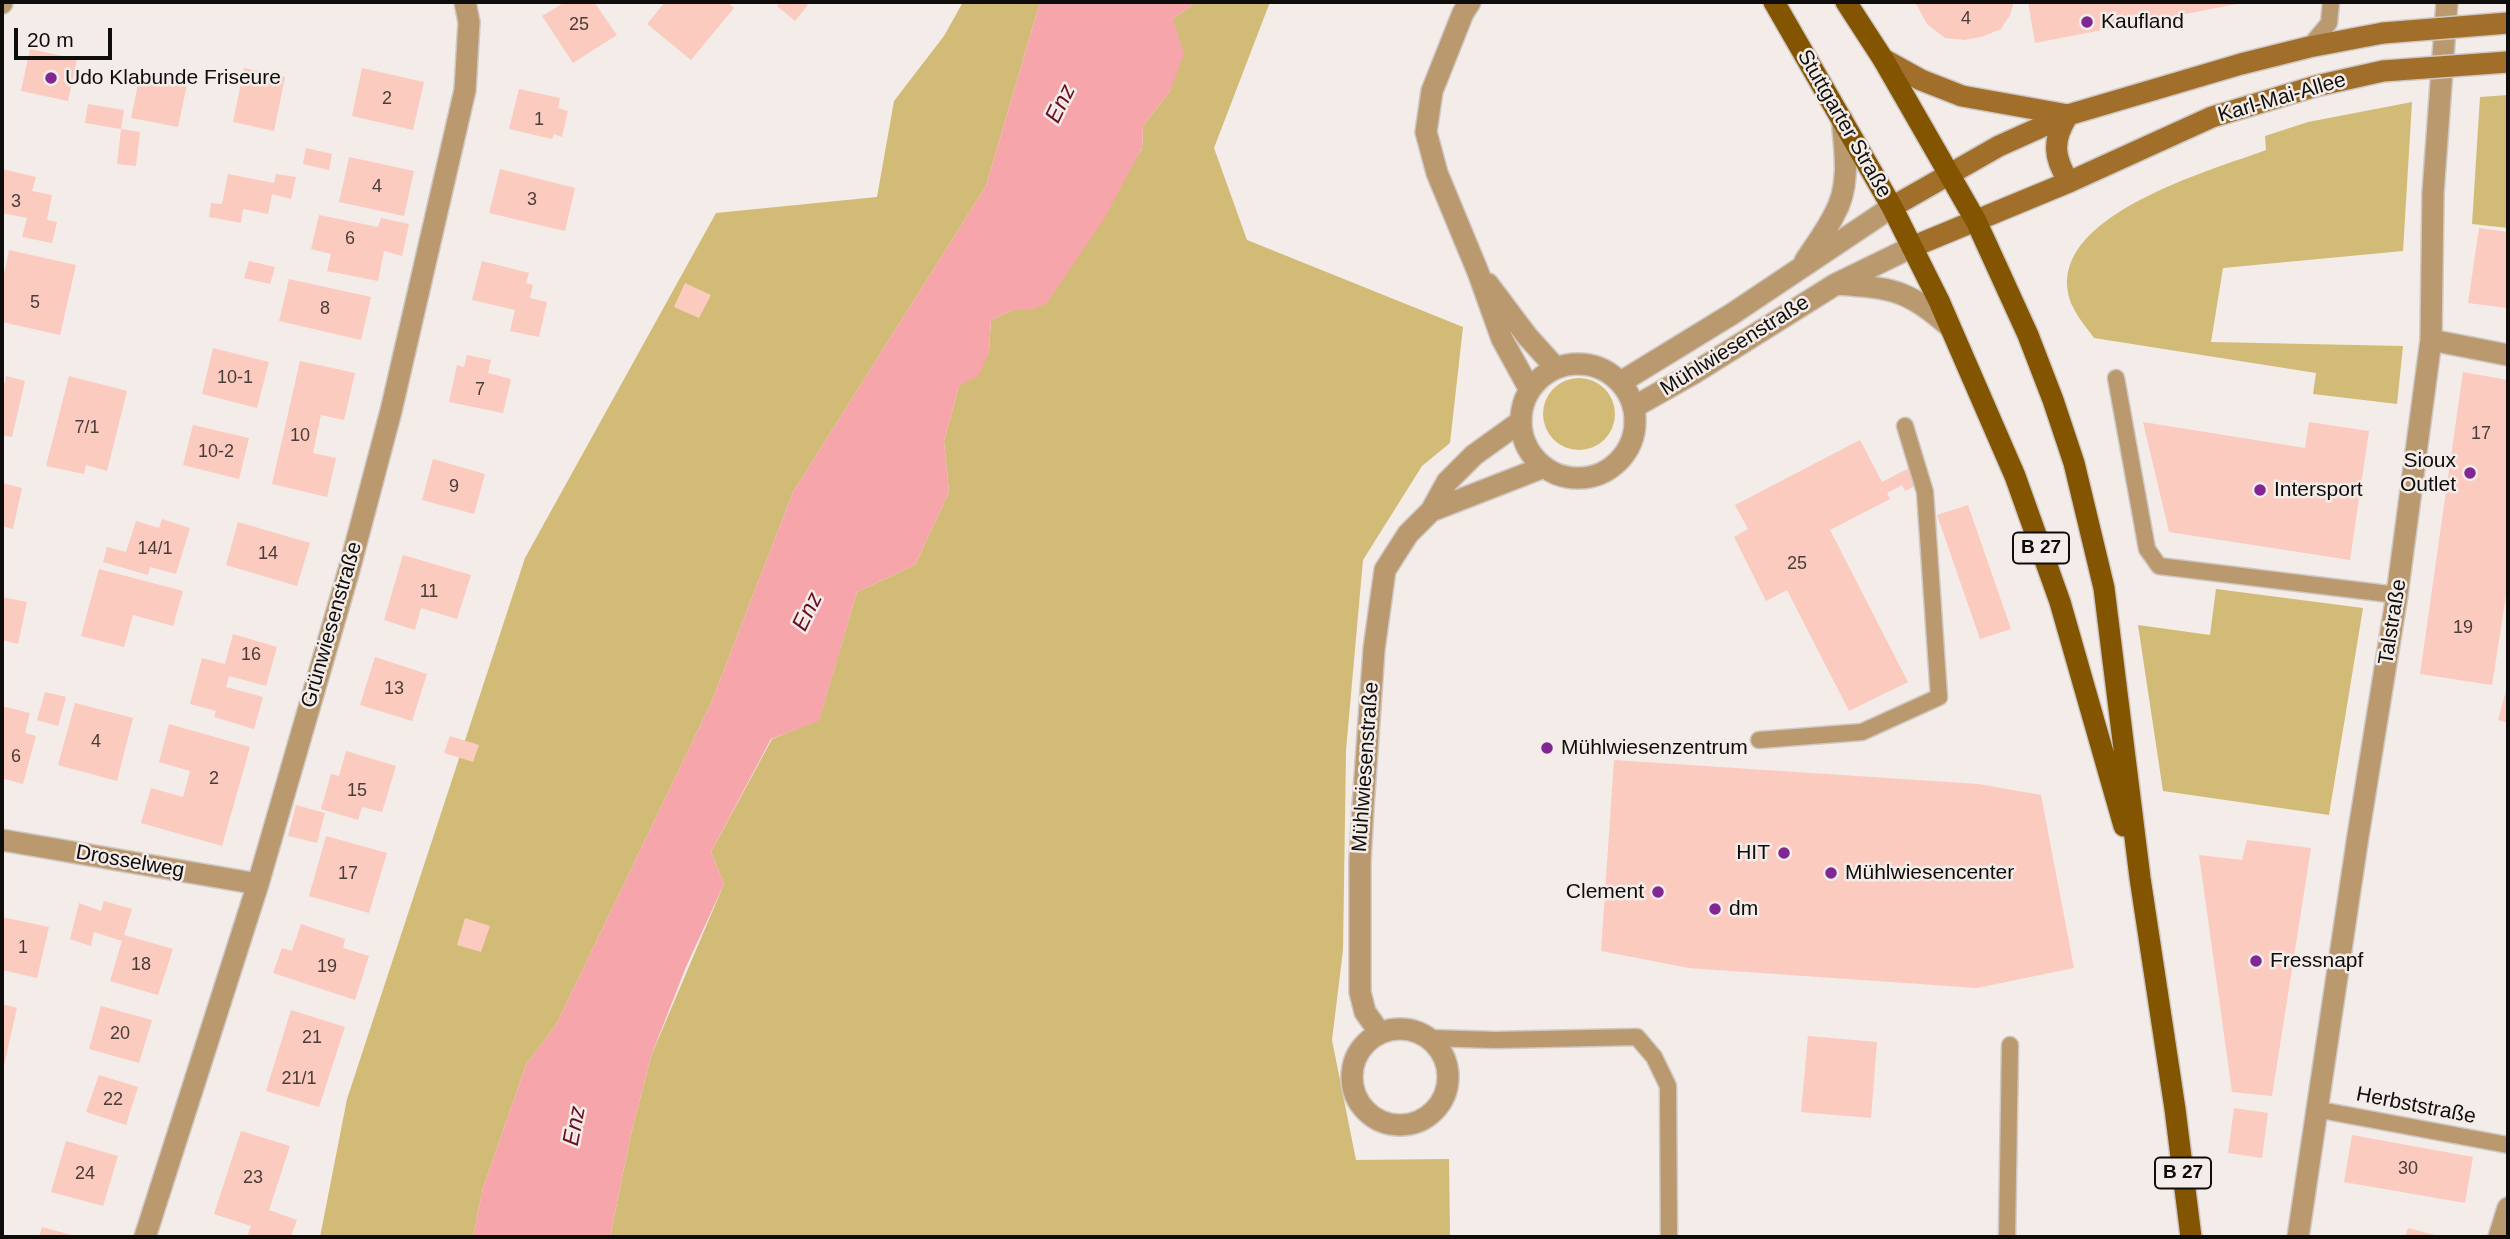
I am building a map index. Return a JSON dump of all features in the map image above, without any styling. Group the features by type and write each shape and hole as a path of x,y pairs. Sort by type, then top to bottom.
{"main road":[{"name":"Stuttgarter Straße","path":"1774,2 1892,207 1912,247"},
{"name":"B 27","path":"1846,2 1883,60 1976,221 2004,280 2053,400 2074,463 2104,588 2140,878 2175,1108 2191,1237"},
{"name":"Karl-Mai-Allee","path":"1892,207 1999,146 2068,115 2309,47 2383,33 2508,23"},
{"name":"Karl-Mai-Allee","path":"1883,60 1921,80 1962,96 2068,115"},
{"name":"Karl-Mai-Allee","path":"1912,247 2069,182 2212,117 2316,86 2383,71 2508,62"},
{"path":"2068,115 2056,142 2058,159 2069,182"},
{"name":"B 27","path":"1912,247 2015,477 2060,602 2140,878"}],"street":[{"name":"Grünwiesenstraße","path":"145,1237 258,884 391,411 465,90 469,22 465,2"},
{"path":"1470,2 1463,13 1432,91 1426,132 1437,173 1502,339 1530,390"},
{"name":"Talstraße","path":"2298,1237 2315,1108 2397,596 2431,340 2433,193 2447,2"},
{"name":"Mühlwiesenstraße","path":"1801,269 1836,213 1843,189 1846,160 1842,119"},
{"name":"Mühlwiesenstraße","path":"1892,207 1801,269 1621,382 1634,407 1694,373 1836,284 1912,247"},
{"path":"1478,272 1527,336 1556,368"},
{"path":"1836,284 1881,287 1904,293 1927,307 1950,327"},
{"path":"2431,340 2508,355"},
{"path":"1621,382 1607,371 1591,365 1573,363 1541,376 1522,405 1520,422 1523,440 1531,455 1544,467 1561,476 1579,479 1598,475 1614,466 1633,439 1636,423 1634,407"},
{"name":"Mühlwiesenstraße","path":"1380,1033 1364,1012 1360,992 1360,860 1374,649 1385,570 1408,534 1431,511 1447,482 1474,455 1520,422"},
{"name":"Mühlwiesenstraße","path":"1431,511 1544,467"},
{"name":"Drosselweg","path":"2,840 258,884"},
{"path":"1396,1029 1411,1030 1428,1038 1445,1059 1449,1074 1447,1090 1441,1104 1430,1116 1415,1123 1384,1123 1369,1114 1359,1102 1353,1087 1352,1070 1357,1055 1367,1042 1380,1033 1396,1029"},
{"path":"2499,1237 2508,1208"}],"lane":[{"path":"2309,47 2329,23 2331,2"},
{"path":"2116,378 2147,549 2159,566 2397,596"},
{"path":"1759,740 1862,732 1939,697 1925,492 1905,426"},
{"path":"1428,1038 1496,1040 1637,1037 1654,1057 1668,1086 1669,1237"},
{"path":"2007,1237 2010,1045"},
{"name":"Herbststraße","path":"2315,1108 2508,1145"}],"shaded area":[{"path":"963,2 1040,2 986,186 793,492 711,703 556,1025 526,1065 483,1188 473,1237 320,1237 347,1099 525,558 716,213 877,197 894,101 944,36"},
{"path":"1196,2 1270,2 1214,148 1247,240 1463,327 1450,443 1422,466 1363,560 1346,750 1343,950 1332,1040 1356,1160 1449,1159 1450,1237 610,1237 631,1134 651,1056 724,884 711,852 772,739 819,720 857,592 915,565 949,492 944,441 959,386 989,352 991,320 1013,310 1032,310 1142,149 1143,126 1170,91 1173,19"},
{"path":"2508,95 2508,228 2472,224 2480,97"},
{"path":"2412,102 2403,251 2223,268 2211,342 2403,346 2397,404 2313,394 2316,373 2094,338 2077,315 2068,276 2079,248 2102,224 2134,203 2207,171 2266,150 2265,136 2308,122"},
{"path":"1579,378 1599,384 1609,394 1615,414 1609,434 1599,444 1579,450 1559,444 1549,434 1543,414 1549,394 1559,384"},
{"path":"2216,589 2363,608 2329,815 2163,791 2138,625 2210,635"}],"water":[{"name":"Enz","path":"1040,2 1196,2 1173,19 1184,54 1170,91 1143,126 1142,148 1104,219 1047,303 1032,310 1013,310 991,320 989,352 979,375 959,386 944,441 949,492 915,565 857,592 819,721 771,739 711,852 724,884 686,967 651,1056 631,1134 610,1237 473,1237 483,1188 526,1065 556,1025 711,703 793,492 986,186"}],"building":[{"path":"565,2 594,2 617,35 573,63 542,16"},
{"path":"665,2 727,2 734,8 691,60 647,24"},
{"path":"780,2 804,2 808,5 795,21 777,6"},
{"path":"1915,2 2014,2 2001,29 1964,40 1945,38 1927,24"},
{"name":"Kaufland","path":"2028,2 2242,2 2242,3 2035,43"},
{"path":"30,49 77,59 68,101 21,91"},
{"path":"244,68 285,77 274,131 233,122"},
{"path":"362,68 424,82 413,130 352,116"},
{"path":"141,70 188,80 178,127 131,118"},
{"path":"519,89 560,98 558,108 568,111 562,137 554,134 552,139 509,129"},
{"path":"88,104 124,110 121,129 85,123"},
{"path":"121,129 140,132 136,166 117,164"},
{"path":"306,148 332,154 329,170 303,164"},
{"path":"349,157 414,171 404,216 339,202"},
{"path":"2,169 36,177 32,191 52,195 47,220 57,222 52,243 22,237 27,218 2,213"},
{"path":"500,169 575,188 565,231 489,213"},
{"path":"228,174 274,183 276,174 296,177 291,199 272,194 268,214 243,209 241,223 209,217 211,203 222,204"},
{"path":"319,215 378,227 381,218 409,224 402,256 384,251 378,281 327,271 331,254 311,249"},
{"path":"2479,228 2508,232 2508,308 2468,303"},
{"path":"9,250 76,265 60,335 2,322 2,284"},
{"path":"249,261 275,267 270,284 244,278"},
{"path":"482,261 529,273 526,283 533,285 530,298 547,302 539,337 510,331 515,310 472,300"},
{"path":"289,279 371,297 361,340 279,321"},
{"path":"685,283 711,295 699,318 674,307"},
{"path":"213,348 269,362 257,408 202,394"},
{"path":"467,355 491,360 488,373 511,379 503,413 449,402 457,365 464,367"},
{"path":"300,361 355,373 344,420 321,415 313,453 336,458 327,497 272,484"},
{"path":"2463,372 2508,380 2508,583 2492,685 2420,674"},
{"path":"6,376 25,381 12,437 2,435 2,382 5,383"},
{"path":"69,376 127,391 107,471 86,465 84,474 46,466"},
{"name":"Intersport","path":"2143,422 2305,448 2309,422 2369,431 2350,560 2169,532"},
{"path":"193,425 249,438 239,479 183,465"},
{"path":"1860,440 1882,482 1909,468 1917,485 1905,491 1902,485 1887,493 1890,499 1830,530 1908,682 1849,711 1787,590 1766,601 1734,537 1748,529 1735,505"},
{"path":"433,459 485,474 474,514 422,500"},
{"path":"2,483 22,488 13,529 2,526"},
{"path":"1968,505 2011,629 1980,639 1937,515"},
{"path":"162,519 190,528 176,574 150,567 148,575 103,562 107,547 126,552 136,521 159,528"},
{"path":"238,522 310,543 297,586 226,565"},
{"path":"403,555 471,575 457,619 421,608 415,630 384,620"},
{"path":"99,569 183,591 173,626 133,615 124,647 81,636"},
{"path":"2,597 27,602 18,644 2,640"},
{"path":"233,634 277,647 266,686 229,676 226,687 263,697 254,729 214,717 216,711 190,704 202,658 225,664"},
{"path":"375,657 427,674 412,721 360,705"},
{"path":"2508,687 2508,723 2498,720"},
{"path":"45,692 66,697 58,726 37,720"},
{"path":"75,703 133,718 117,781 58,765"},
{"path":"2,706 30,713 25,733 36,736 23,784 2,778"},
{"path":"169,724 250,747 222,846 141,823 151,788 183,797 190,771 159,762"},
{"path":"450,736 479,745 473,762 444,753"},
{"path":"346,751 396,766 382,812 362,807 358,820 321,809 331,774 339,776"},
{"name":"Mühlwiesencenter","path":"1614,760 1978,784 2041,795 2074,968 1977,988 1689,968 1601,951"},
{"path":"296,805 325,813 317,843 288,836"},
{"path":"326,836 387,853 369,913 309,896"},
{"path":"2247,840 2311,848 2272,1096 2232,1092 2199,855 2242,860"},
{"path":"104,901 132,909 124,935 173,949 158,995 110,981 122,941 94,932 91,946 70,939 79,903 101,911"},
{"path":"2,917 49,927 37,978 2,970"},
{"path":"465,918 490,926 481,952 457,945"},
{"path":"301,924 345,939 343,948 369,956 355,1000 273,973 282,948 292,951"},
{"path":"2,1004 17,1008 3,1070 2,1070"},
{"path":"101,1006 152,1020 139,1063 89,1049"},
{"path":"291,1010 345,1027 319,1107 266,1091"},
{"path":"1808,1036 1877,1042 1871,1118 1801,1112"},
{"path":"99,1075 138,1087 126,1125 86,1112"},
{"path":"2234,1108 2268,1113 2262,1158 2228,1153"},
{"path":"241,1131 290,1146 269,1210 297,1220 291,1237 247,1237 251,1226 214,1214"},
{"path":"2352,1135 2473,1157 2465,1203 2344,1182"},
{"path":"66,1141 118,1156 103,1206 51,1192"},
{"path":"42,1227 75,1236 75,1237 39,1237"},
{"path":"2408,1228 2439,1236 2439,1237 2405,1237"}],"place":[{"name":"Kaufland","path":"2087,22"},
{"name":"Udo Klabunde Friseure","path":"51,78"},
{"name":"Sioux Outlet","path":"2470,473"},
{"name":"Intersport","path":"2260,490"},
{"name":"Mühlwiesenzentrum","path":"1547,748"},
{"name":"HIT","path":"1784,853"},
{"name":"Mühlwiesencenter","path":"1831,873"},
{"name":"Clement","path":"1658,892"},
{"name":"dm","path":"1715,909"},
{"name":"Fressnapf","path":"2256,961"}]}
